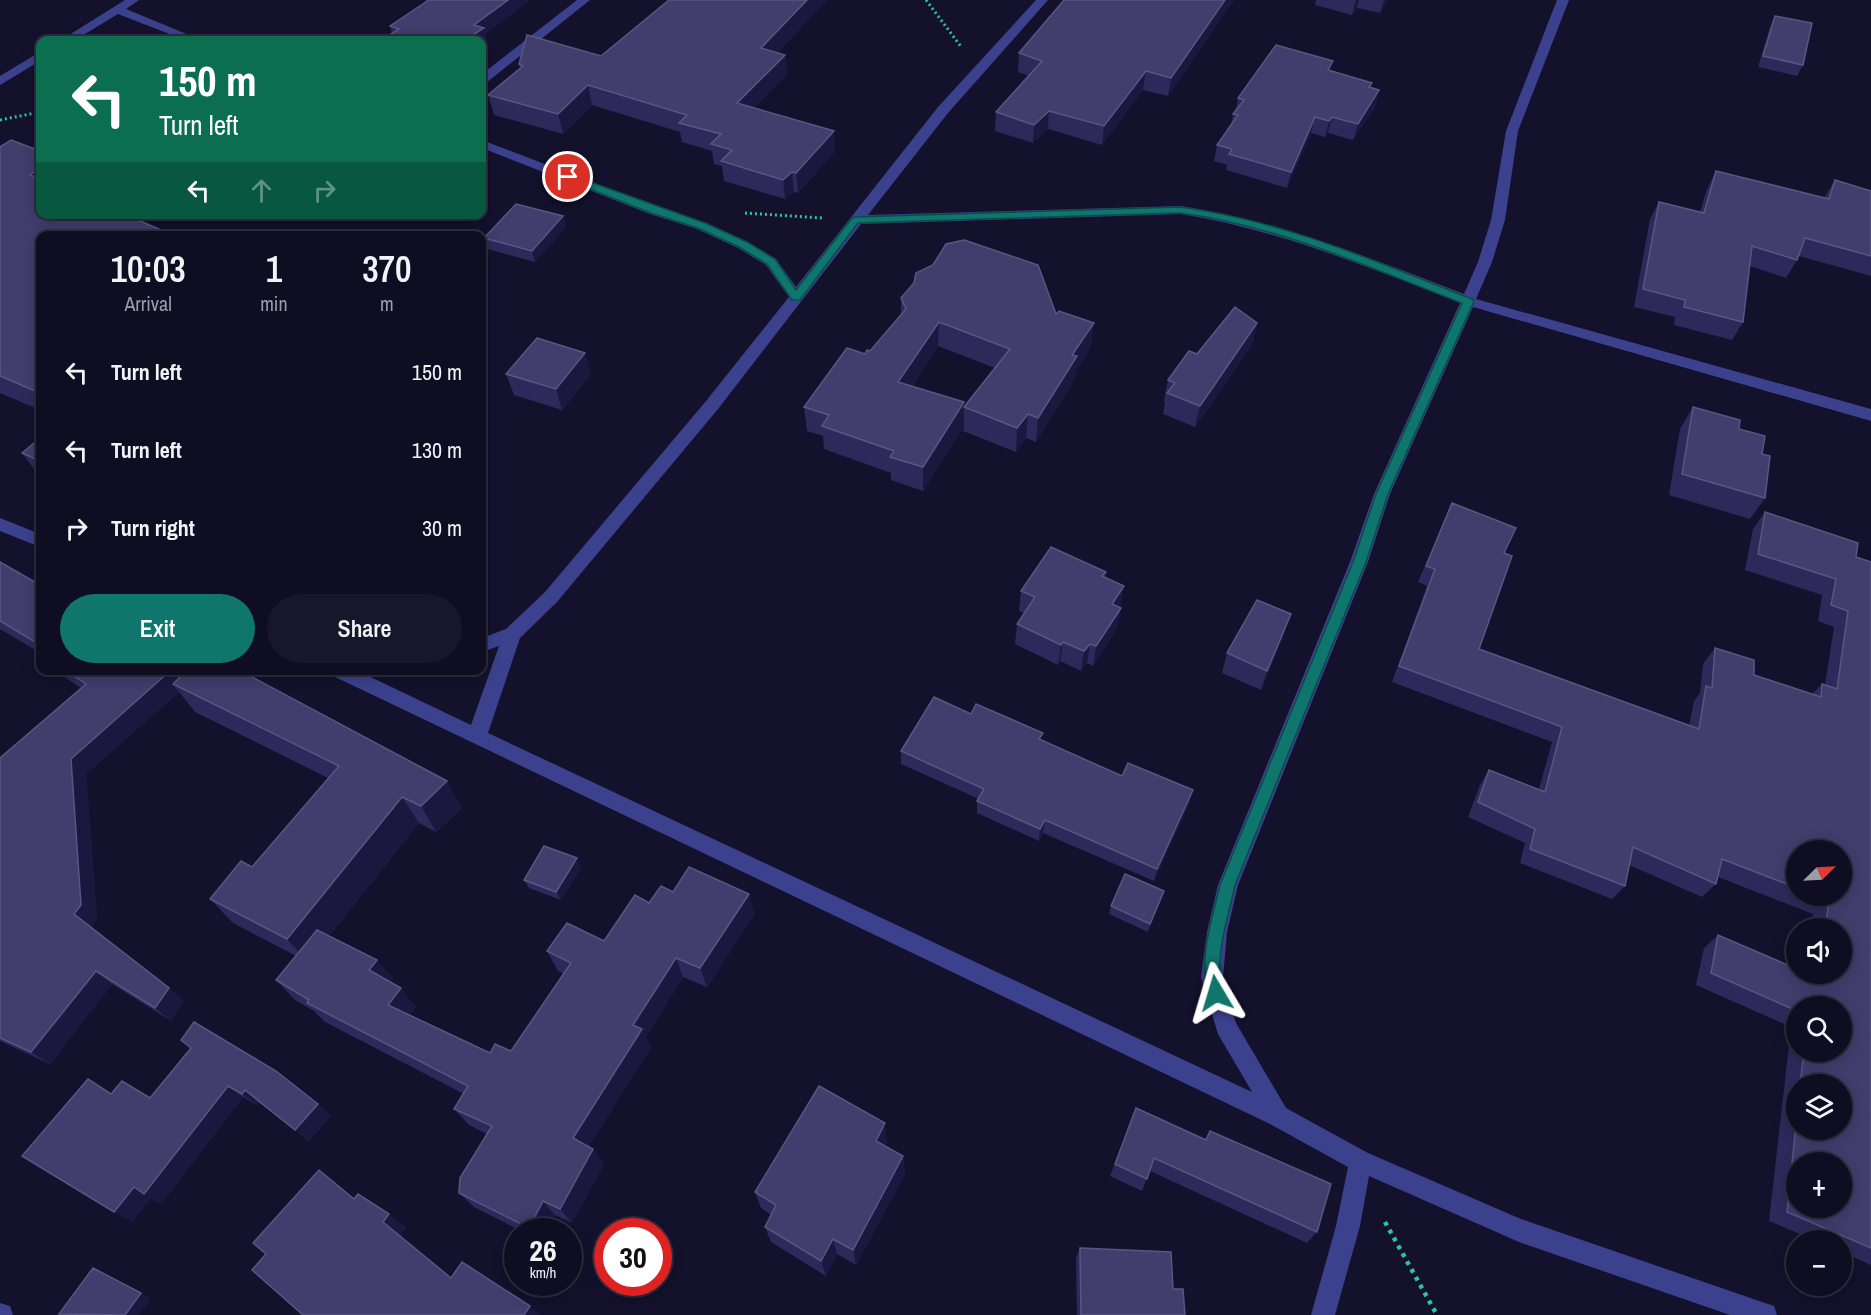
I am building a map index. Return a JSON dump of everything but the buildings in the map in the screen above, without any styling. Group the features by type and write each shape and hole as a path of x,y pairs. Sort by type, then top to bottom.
{"street":[{"path":"74,36 133,0"},
{"path":"486,77 584,0"},
{"path":"486,644 512,634 551,597 712,405 943,110 1042,0"},
{"path":"1278,1116 1226,1027 1212,976 1217,932 1228,885 1356,572 1382,494 1485,262 1497,220 1512,131 1563,0"},
{"path":"118,10 185,36"},
{"path":"0,81 36,58"},
{"path":"486,146 655,211 702,226 743,245 771,262 796,297"},
{"path":"855,220 1180,210 1211,214 1290,233 1468,301 1871,415"},
{"path":"0,524 36,539"},
{"path":"477,736 512,634"},
{"path":"350,675 1278,1116 1359,1168 1519,1230 1765,1315"},
{"path":"1323,1315 1348,1226 1359,1168"}],"path":[{"path":"926,0 980,69"},
{"path":"0,120 36,113"},
{"path":"743,213 855,220"},
{"path":"1359,1168 1437,1315"}],"route":[{"path":"568,177 655,211 702,226 743,245 771,262 796,297 855,220 1180,210 1211,214 1290,233 1468,301 1382,494 1332,632 1228,885 1217,932 1212,976 1216,993"}]}
